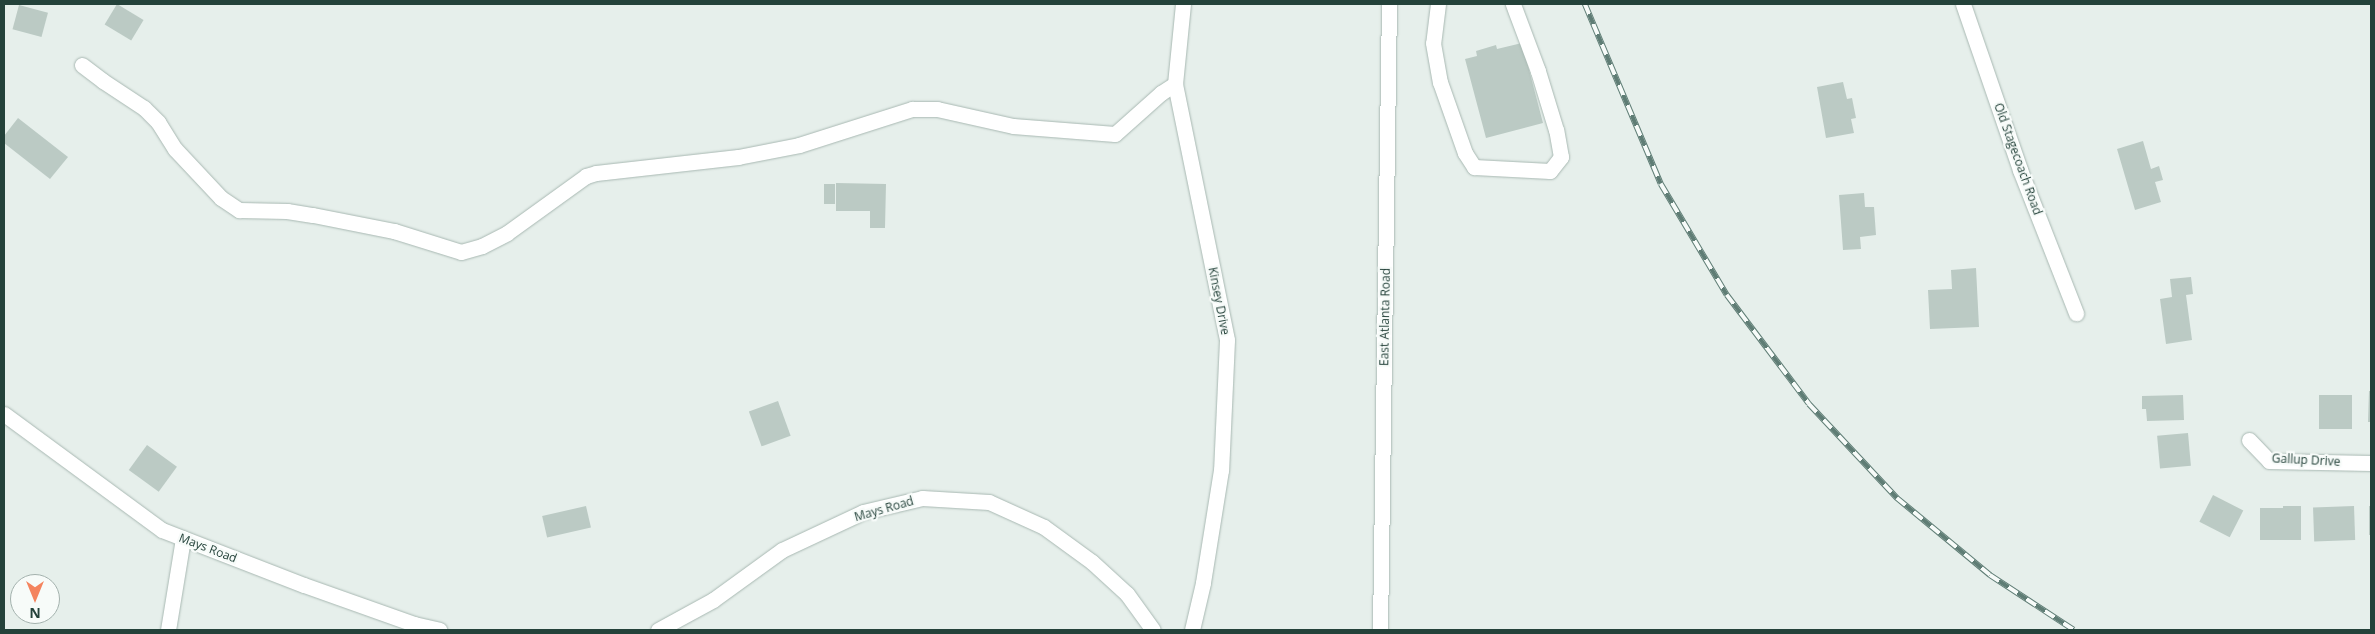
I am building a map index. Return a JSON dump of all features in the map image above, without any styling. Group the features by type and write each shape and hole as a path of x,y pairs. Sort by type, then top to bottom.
{"street":[{"name":"Kinsey Drive","path":"1183,4 1175,84 1227,340 1221,470 1192,630"},
{"name":"East Atlanta Road","path":"1380,630 1390,4"},
{"path":"1438,4 1433,44 1440,82 1465,153 1474,167 1550,171 1561,157 1556,130 1538,71 1513,4"},
{"name":"Old Stagecoach Road","path":"1963,4 2020,170 2076,313"},
{"path":"82,65 144,108 158,122 175,149 221,198 239,210 287,211 313,215 394,231 461,252 482,246 501,236 586,176 596,173 738,157 799,145 912,110 936,110 1013,126 1116,134 1161,93 1175,84"},
{"name":"Mays Road","path":"4,414 162,530 304,585 414,624 439,630"},
{"name":"Gallup Drive","path":"2249,440 2269,461 2371,463"},
{"name":"Mays Road","path":"658,630 714,600 782,550 863,512 922,498 989,502 1044,527 1092,562 1120,588 1153,630"},
{"path":"168,630 183,538"}],"building":[{"path":"117,4 144,20 131,41 105,25"},
{"path":"19,5 48,13 42,37 13,29"},
{"path":"1522,43 1543,123 1486,138 1465,59 1477,56 1476,51 1496,45 1497,49"},
{"path":"1843,82 1847,99 1852,98 1856,118 1851,119 1854,133 1826,138 1817,87"},
{"path":"18,118 68,157 50,179 4,143 4,136"},
{"path":"2143,141 2151,169 2159,166 2163,180 2155,182 2161,202 2135,210 2117,149"},
{"path":"836,183 886,184 885,228 870,228 870,211 836,211"},
{"path":"824,184 835,184 835,204 824,204"},
{"path":"1864,193 1865,207 1874,207 1876,235 1860,237 1861,249 1843,250 1839,195"},
{"path":"1976,268 1979,327 1930,329 1928,290 1952,289 1951,270"},
{"path":"2191,277 2193,294 2186,295 2192,340 2166,344 2160,299 2172,297 2170,279"},
{"path":"2369,391 2371,391 2371,422 2368,422"},
{"path":"2183,395 2184,420 2147,421 2146,409 2142,409 2142,396"},
{"path":"2319,395 2352,395 2352,429 2319,429"},
{"path":"778,401 791,436 762,446 749,412"},
{"path":"2188,433 2191,466 2160,469 2157,436"},
{"path":"147,445 177,467 159,492 129,470"},
{"path":"2213,495 2243,510 2230,537 2199,522"},
{"path":"586,506 591,527 547,538 542,516"},
{"path":"2283,506 2301,506 2301,540 2260,540 2260,508 2283,508"},
{"path":"2354,506 2355,540 2314,541 2313,507"},
{"path":"2369,506 2371,506 2371,535 2369,535"}],"railway":[{"path":"1585,4 1661,184 1727,295 1809,404 1897,498 1990,575 2074,630"}]}
